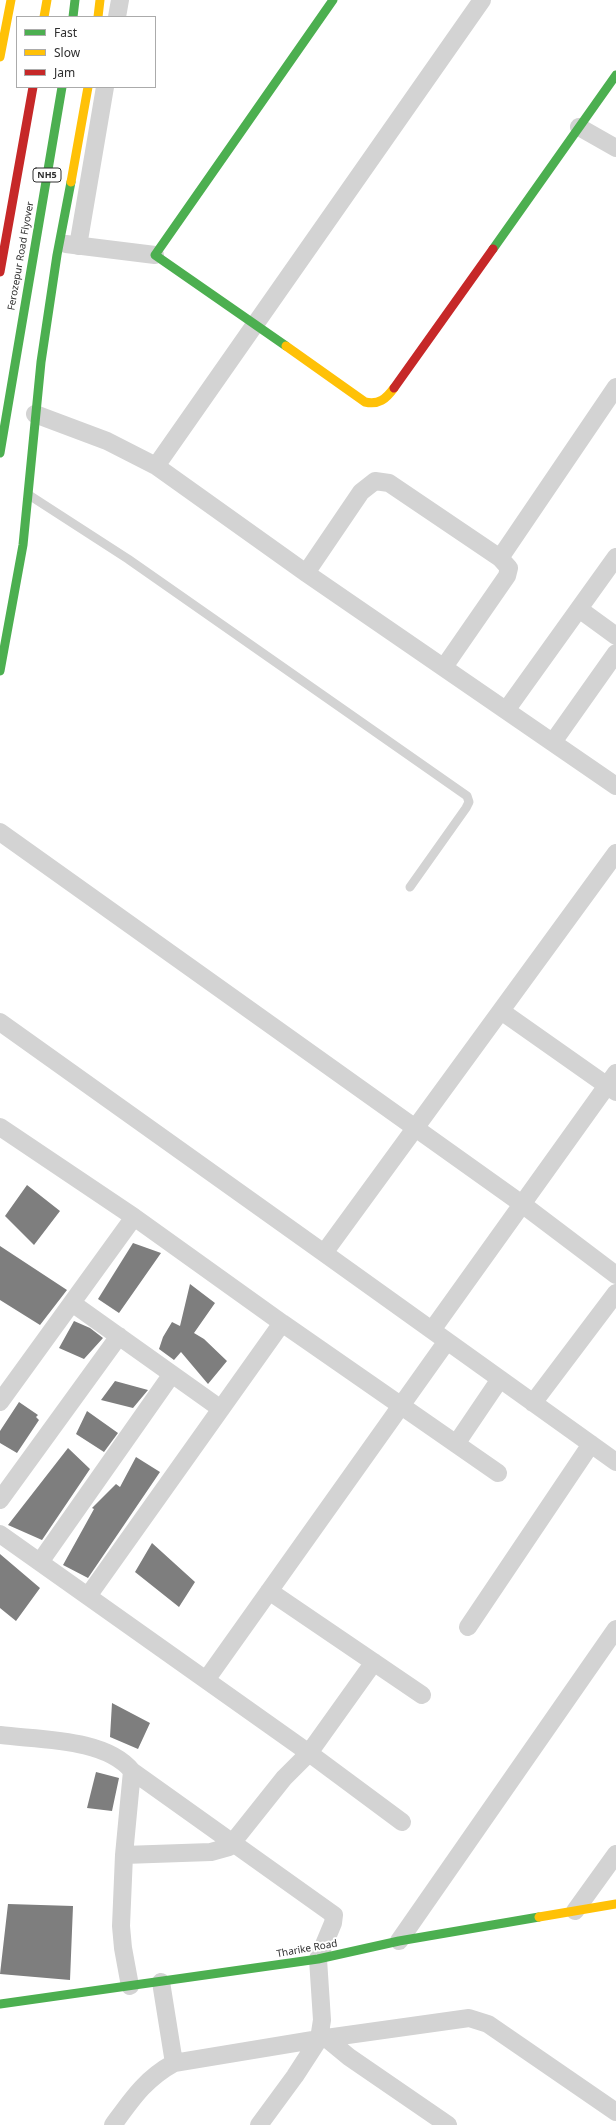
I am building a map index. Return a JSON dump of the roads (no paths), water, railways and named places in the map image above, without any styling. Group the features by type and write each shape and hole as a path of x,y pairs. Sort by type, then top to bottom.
{"main road":[{"path":"0,57 11,0"},
{"path":"44,16 47,0"},
{"path":"73,16 75,0"},
{"path":"98,16 100,0"},
{"path":"333,0 155,255 256,325 357,398 371,404 382,402 393,391 616,75"},
{"name":"Ferozepur Road Flyover","path":"0,272 33,88"},
{"name":"Ferozepur Road Flyover","path":"0,453 62,88"},
{"path":"0,671 23,545 41,362 60,243 88,88"},
{"name":"Tharike Road","path":"0,2004 318,1959 399,1941 616,1904"}],"street":[{"path":"117,16 120,0"},
{"path":"156,466 482,0"},
{"path":"78,246 105,88"},
{"path":"579,127 616,148"},
{"path":"60,243 155,255"},
{"path":"500,558 616,387"},
{"path":"35,414 106,441 156,466 306,574 616,786"},
{"path":"306,574 361,492 375,481 389,484 500,558 509,568 507,576 444,667"},
{"path":"506,710 616,557"},
{"path":"579,609 616,636"},
{"path":"553,742 616,653"},
{"path":"0,832 522,1204 616,1274"},
{"path":"324,1253 616,853"},
{"path":"432,1330 522,1204 613,1083 501,1010"},
{"path":"0,1022 616,1462"},
{"path":"0,1127 134,1217 282,1323 498,1473"},
{"path":"0,1402 134,1217"},
{"path":"533,1403 616,1293"},
{"path":"72,1303 221,1409"},
{"path":"88,1596 282,1323"},
{"path":"0,1500 119,1336"},
{"path":"206,1680 446,1341"},
{"path":"40,1562 172,1374"},
{"path":"456,1444 500,1379"},
{"path":"468,1627 591,1444"},
{"path":"0,1534 309,1753 402,1822"},
{"path":"269,1591 422,1695"},
{"path":"399,1941 616,1629"},
{"path":"124,1855 211,1852 229,1847 284,1778 309,1753 374,1662"},
{"path":"0,1737 96,1748 114,1755 126,1763 132,1771 232,1844 332,1912 334,1915 333,1923 318,1959 322,2038 263,2124"},
{"path":"130,1986 123,1948 121,1926 124,1855 132,1771"},
{"path":"574,1911 616,1854"},
{"path":"161,1982 174,2064"},
{"path":"113,2125 146,2082 157,2072 174,2064 322,2038 474,2018 488,2024 616,2112 607,2125"},
{"path":"322,2038 448,2125"}],"lane":[{"path":"28,494 128,559 467,796 469,802 466,808 410,888"}]}
